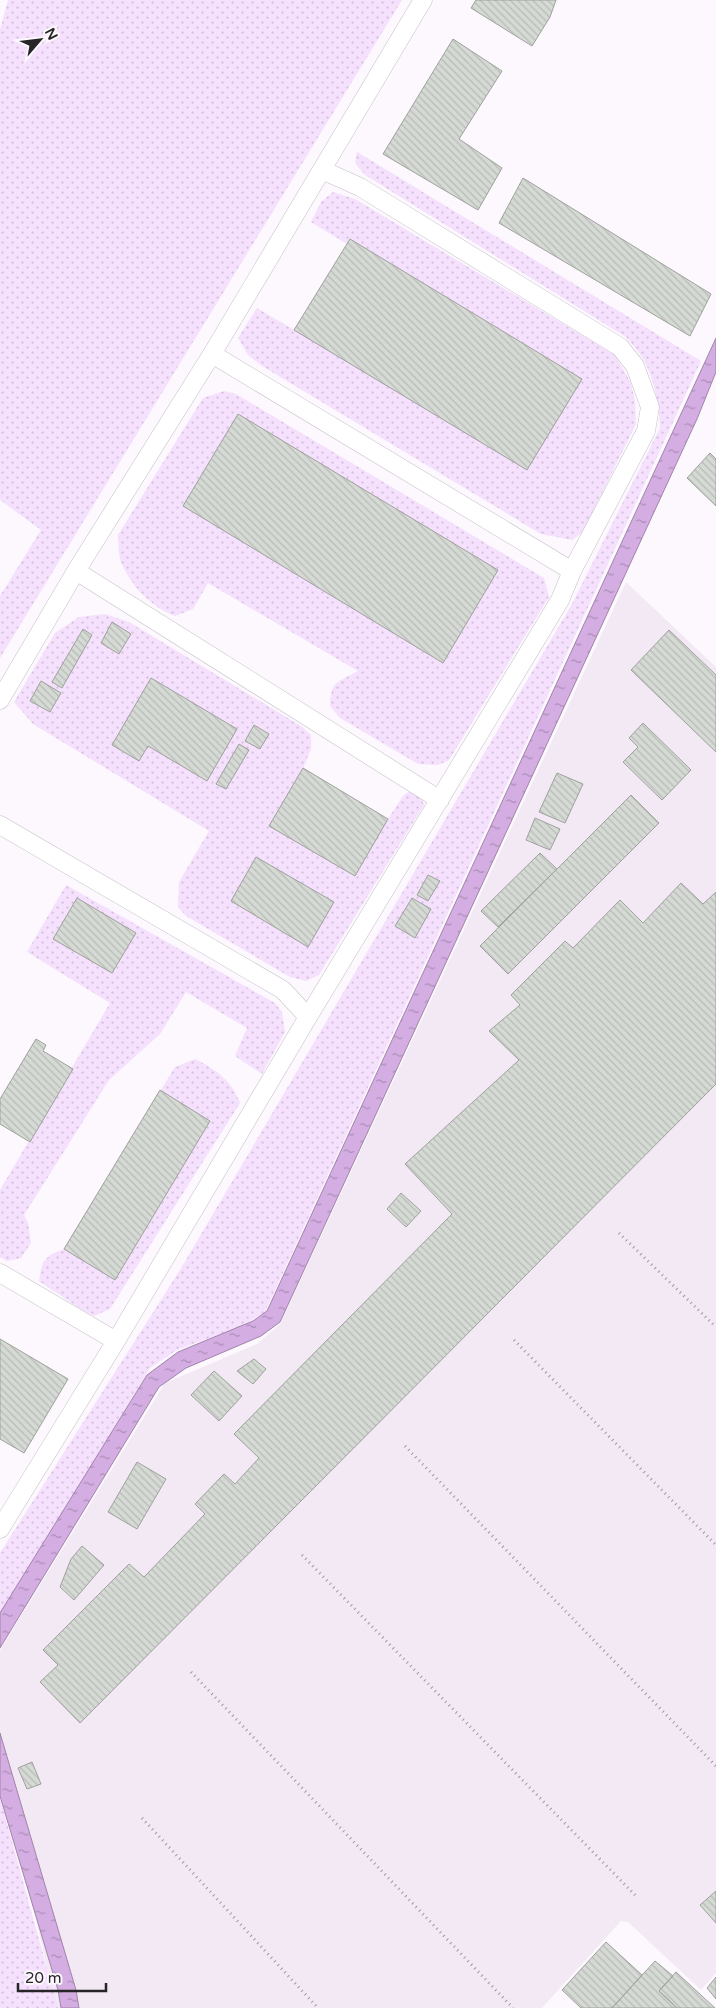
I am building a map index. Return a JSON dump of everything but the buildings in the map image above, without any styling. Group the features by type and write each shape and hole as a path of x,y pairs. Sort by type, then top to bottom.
{"lane":[{"path":"0,700 76,571 212,354 423,0"},
{"path":"3,1517 116,1342 308,1017 560,600 572,571 646,431 650,407 635,366 620,346 360,187 322,170"},
{"path":"212,354 572,571"},
{"path":"76,571 440,800"},
{"path":"0,825 283,990 308,1017"},
{"path":"0,1273 116,1342"}],"path":[{"path":"619,1233 716,1327"},
{"path":"514,1340 716,1545"},
{"path":"405,1446 716,1766"},
{"path":"302,1555 636,1896"},
{"path":"191,1672 513,2008"},
{"path":"142,1818 318,2008"}],"shaded area":[{"path":"8,0 402,0 0,658 0,596 41,530 0,500 0,30"},
{"path":"357,152 701,361 265,1312 240,1327 177,1350 150,1368 0,1620 0,1553 180,1270 572,604 660,428 651,375 641,356 626,337 365,175 355,163"},
{"path":"333,192 355,199 615,355 631,383 635,401 636,424 583,532 572,540 541,534 262,366 248,355 238,338 257,308 294,330 347,244 311,222 321,202"},
{"path":"224,391 236,394 544,578 549,597 449,760 438,765 418,764 340,718 330,706 332,691 337,683 358,671 208,583 193,609 175,616 158,607 143,595 125,571 120,559 118,535 203,398"},
{"path":"626,582 716,667 716,1973 701,1990 628,1922 621,1921 542,2008 56,2008 0,1757 0,1650 165,1383 257,1344 280,1324"},
{"path":"105,614 129,622 301,726 311,735 311,749 303,769 388,819 403,796 412,789 420,795 424,805 319,975 306,981 290,977 186,916 178,907 179,882 209,831 33,724 14,702 55,633 79,617"},
{"path":"66,885 275,1003 282,1012 285,1032 262,1074 235,1056 247,1028 186,992 160,1034 109,1080 24,1215 28,1223 31,1243 21,1258 7,1261 0,1257 0,1190 110,1003 27,952"},
{"path":"195,1059 222,1076 232,1088 240,1103 110,1309 94,1316 39,1281 41,1269 48,1257 64,1249 175,1067"},
{"path":"0,1798 58,2008 0,2008"}],"water":[{"path":"716,338 716,372 697,419 280,1322 261,1336 186,1368 159,1387 0,1648 0,1613 147,1375 178,1352 253,1321 267,1311"},
{"path":"0,1733 76,1990 79,2008 61,2008 58,1990 0,1796"}]}
